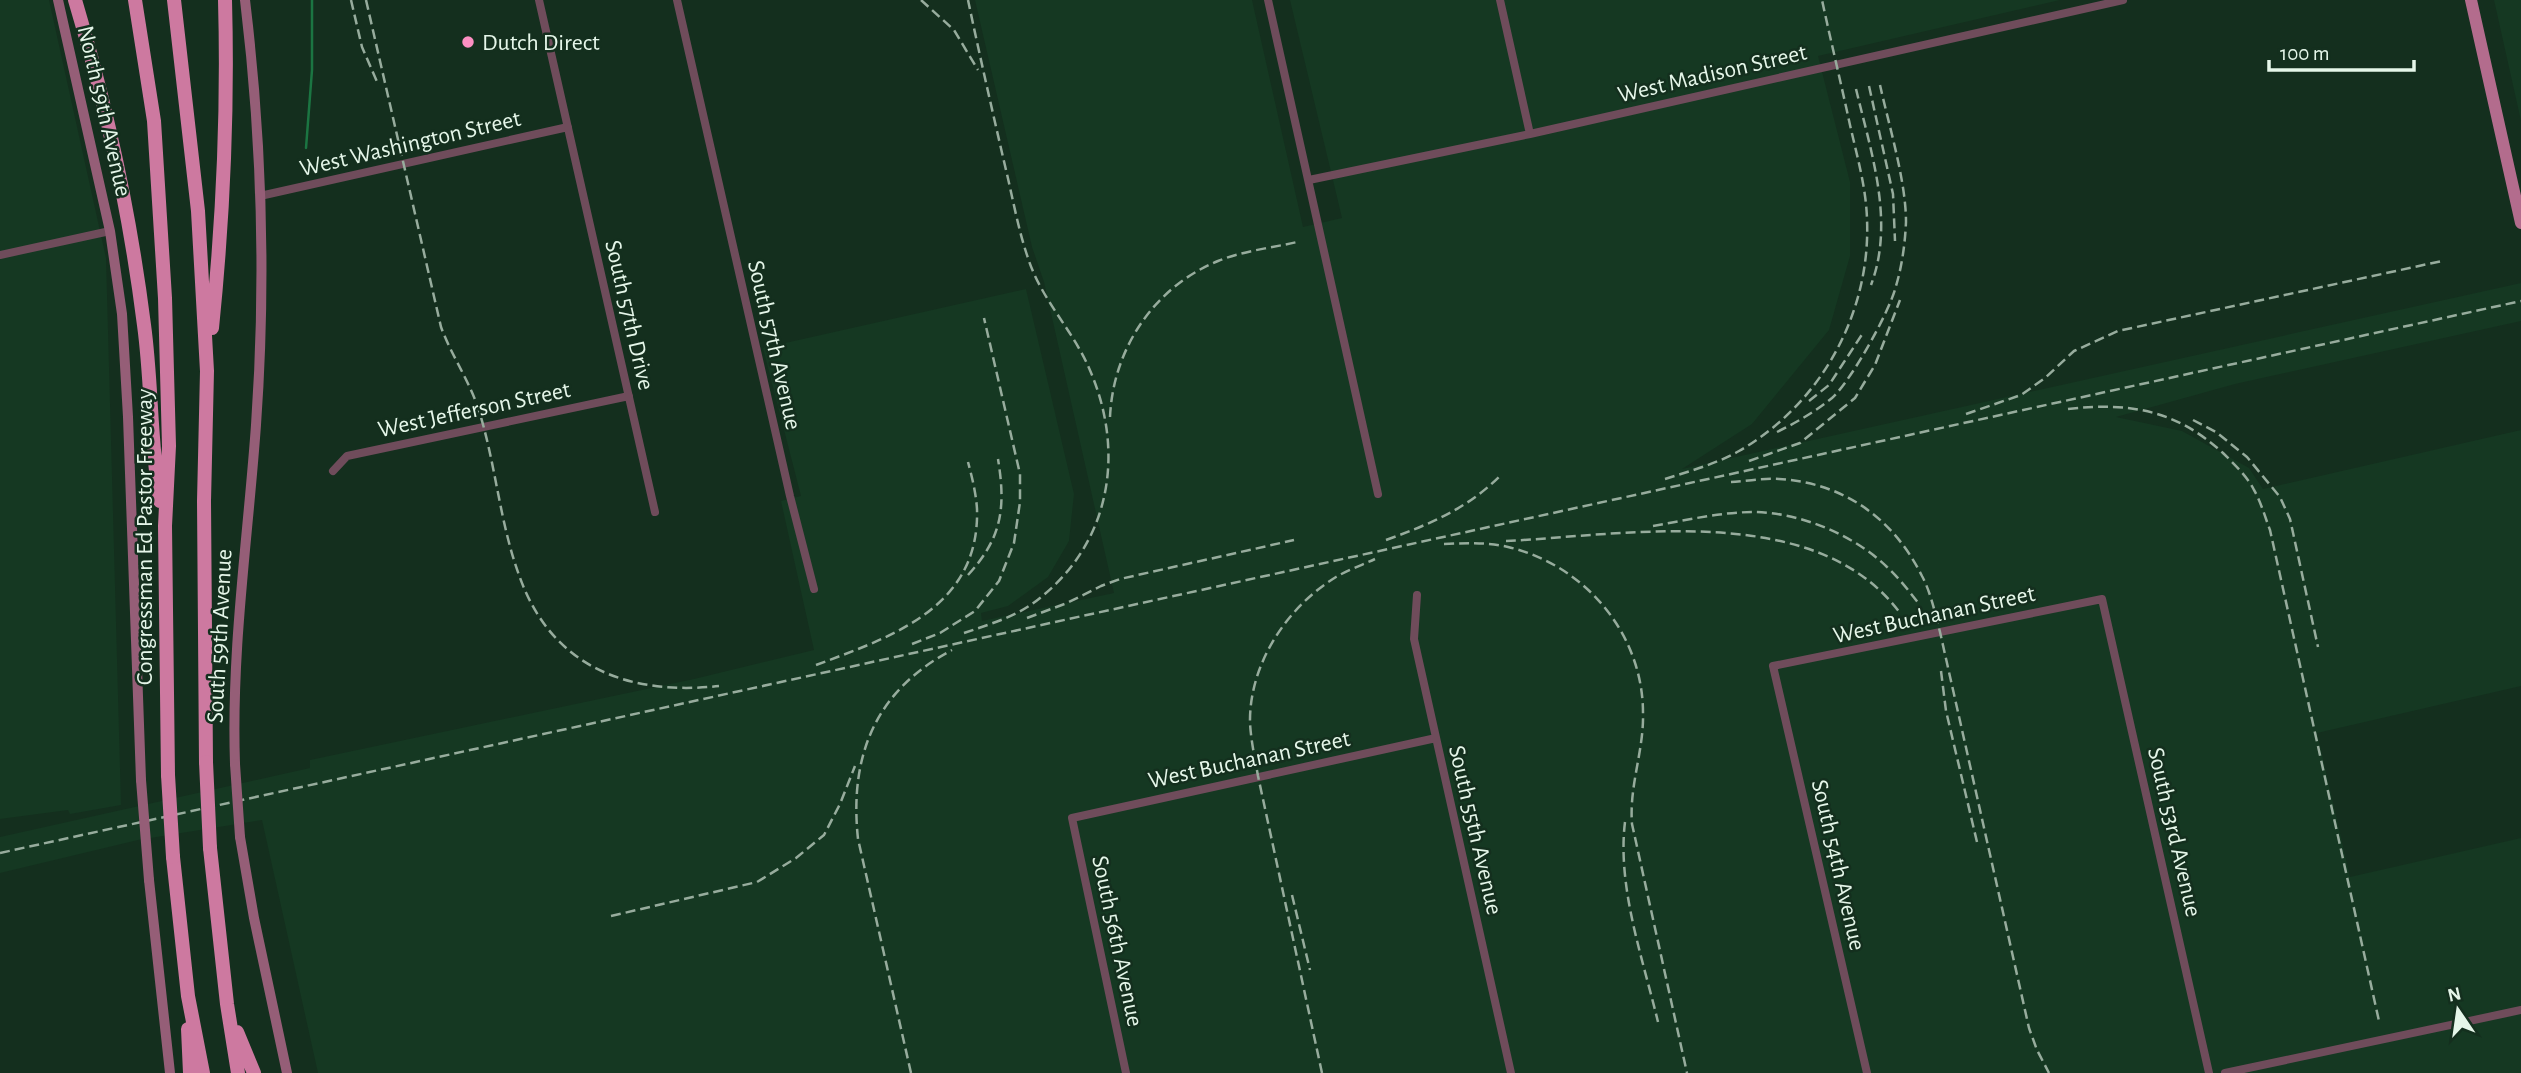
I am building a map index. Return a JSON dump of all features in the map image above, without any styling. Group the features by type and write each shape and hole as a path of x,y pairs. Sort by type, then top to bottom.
{"highway":[{"path":"75,0 103,98 125,197 145,327 155,470 165,526"},
{"name":"Congressman Ed Pastor Freeway","path":"135,0 154,121 161,218 169,446 165,526 168,775 173,857 188,996 203,1073"},
{"path":"174,0 198,211 207,371"},
{"path":"225,0 226,116 216,283 207,371 204,501 205,762 210,848 227,1004 238,1073"},
{"path":"188,996 190,1073"},
{"path":"227,1004 254,1073"}],"main road":[{"name":"North 59th Avenue","path":"58,0 110,231"},
{"path":"245,0 254,83 260,196"},
{"path":"2471,0 2521,223"},
{"name":"South 59th Avenue","path":"260,196 256,424 236,642 235,764 240,837 287,1073"},
{"path":"110,231 121,314 128,417 141,780 170,1073"}],"street":[{"name":"South 57th Drive","path":"539,0 655,512"},
{"name":"South 57th Avenue","path":"677,0 790,496 814,589"},
{"path":"1268,0 1378,494"},
{"path":"1500,0 1530,134"},
{"name":"West Madison Street","path":"1309,180 1530,134 2123,0"},
{"name":"West Washington Street","path":"260,196 568,127"},
{"path":"0,255 110,231"},
{"name":"West Jefferson Street","path":"333,471 347,456 629,396"},
{"name":"South 55th Avenue","path":"1417,595 1414,639 1511,1073"},
{"name":"West Buchanan Street","path":"1773,666 2102,599"},
{"name":"South 53rd Avenue","path":"2102,599 2209,1073"},
{"name":"South 54th Avenue","path":"1773,666 1867,1073"},
{"name":"West Buchanan Street","path":"1072,818 1436,738"},
{"name":"South 56th Avenue","path":"1072,818 1126,1073"},
{"path":"2225,1073 2521,1010"}],"shaded area":[{"path":"0,0 49,0 106,258 121,805 70,814 68,810 0,819"},
{"path":"975,0 1252,0 1303,227 1342,218 1290,0 2060,0 1818,56 1850,182 1850,256 1829,330 1752,424 1682,469 2521,283 2521,321 2235,384 2116,417 2182,431 2249,468 2263,489 2521,430 2521,686 2317,733 2350,877 2521,838 2521,1073 318,1073 262,820 138,840 0,873 0,837 310,768 310,760 694,679 814,650 781,501 801,496 763,348 1026,289 1074,494 1069,541 1048,577 1008,606 981,613 982,621 1114,593 1044,282 1032,247"},
{"path":"2494,0 2521,0 2521,121"}],"waterway":[{"path":"306,148 312,70 312,0"}],"railway":[{"path":"351,0 362,47 378,84"},
{"path":"366,0 441,327 480,414 513,555 533,607 551,633 572,653 597,669 624,680 654,686 719,686"},
{"path":"921,0 954,30 978,70"},
{"path":"964,633 1024,609 1058,581 1079,556 1094,527 1104,497 1108,466 1107,433 1101,401 1089,368 1041,287 1024,247 968,0"},
{"path":"1665,479 1730,456 1768,431 1794,408 1817,382 1850,321 1866,254 1866,207 1861,172 1822,0"},
{"path":"1777,432 1819,408 1840,389 1869,345 1896,286 1904,247 1905,206 1900,171 1880,85"},
{"path":"1869,86 1893,194 1895,241"},
{"path":"1856,89 1874,162 1881,212 1878,261 1871,285"},
{"path":"1110,417 1119,368 1141,323 1156,304 1195,272 1218,261 1297,242"},
{"path":"1966,414 2021,395 2045,378 2074,351 2118,331 2442,261"},
{"path":"1749,461 1800,443 1855,398 1875,365 1900,300"},
{"path":"0,853 2521,301"},
{"path":"912,644 940,633 975,611 999,581 1014,543 1020,502 1020,474 984,318"},
{"path":"1809,401 1829,385 1863,333"},
{"path":"2068,409 2112,407 2151,412 2170,418 2205,438 2223,453 2251,485 2270,530 2379,1021"},
{"path":"2193,420 2216,432 2247,457 2280,497 2290,519 2318,647"},
{"path":"968,575 988,548 999,522 1001,493 998,459"},
{"path":"816,665 901,629 926,614 947,594 964,571 974,543 977,509 968,462"},
{"path":"1386,540 1447,514 1475,497 1501,475"},
{"path":"1731,482 1779,479 1803,482 1845,496 1864,507 1897,537 1922,576 1940,632 2029,1028 2049,1073"},
{"path":"1653,526 1742,512 1773,513 1808,521 1843,536 1874,555 1919,604"},
{"path":"1506,541 1662,531 1717,532 1771,539 1820,553 1864,577 1900,613"},
{"path":"1027,618 1120,579 1294,540"},
{"path":"1444,544 1468,543 1508,547 1536,556 1562,569 1604,607 1621,631 1633,656 1640,684 1643,727 1633,796 1632,824 1687,1073"},
{"path":"1322,1073 1258,776 1250,723 1251,701 1264,659 1287,621 1318,589 1341,574 1375,559"},
{"path":"911,1073 858,839 858,780 873,728 886,705 926,666 952,650"},
{"path":"1941,671 1946,711 1977,842"},
{"path":"611,916 757,882 796,858 824,835 855,766"},
{"path":"1625,822 1628,897 1658,1022"},
{"path":"1292,895 1310,970"}],"place":[{"name":"Dutch Direct","path":"468,42"}]}
